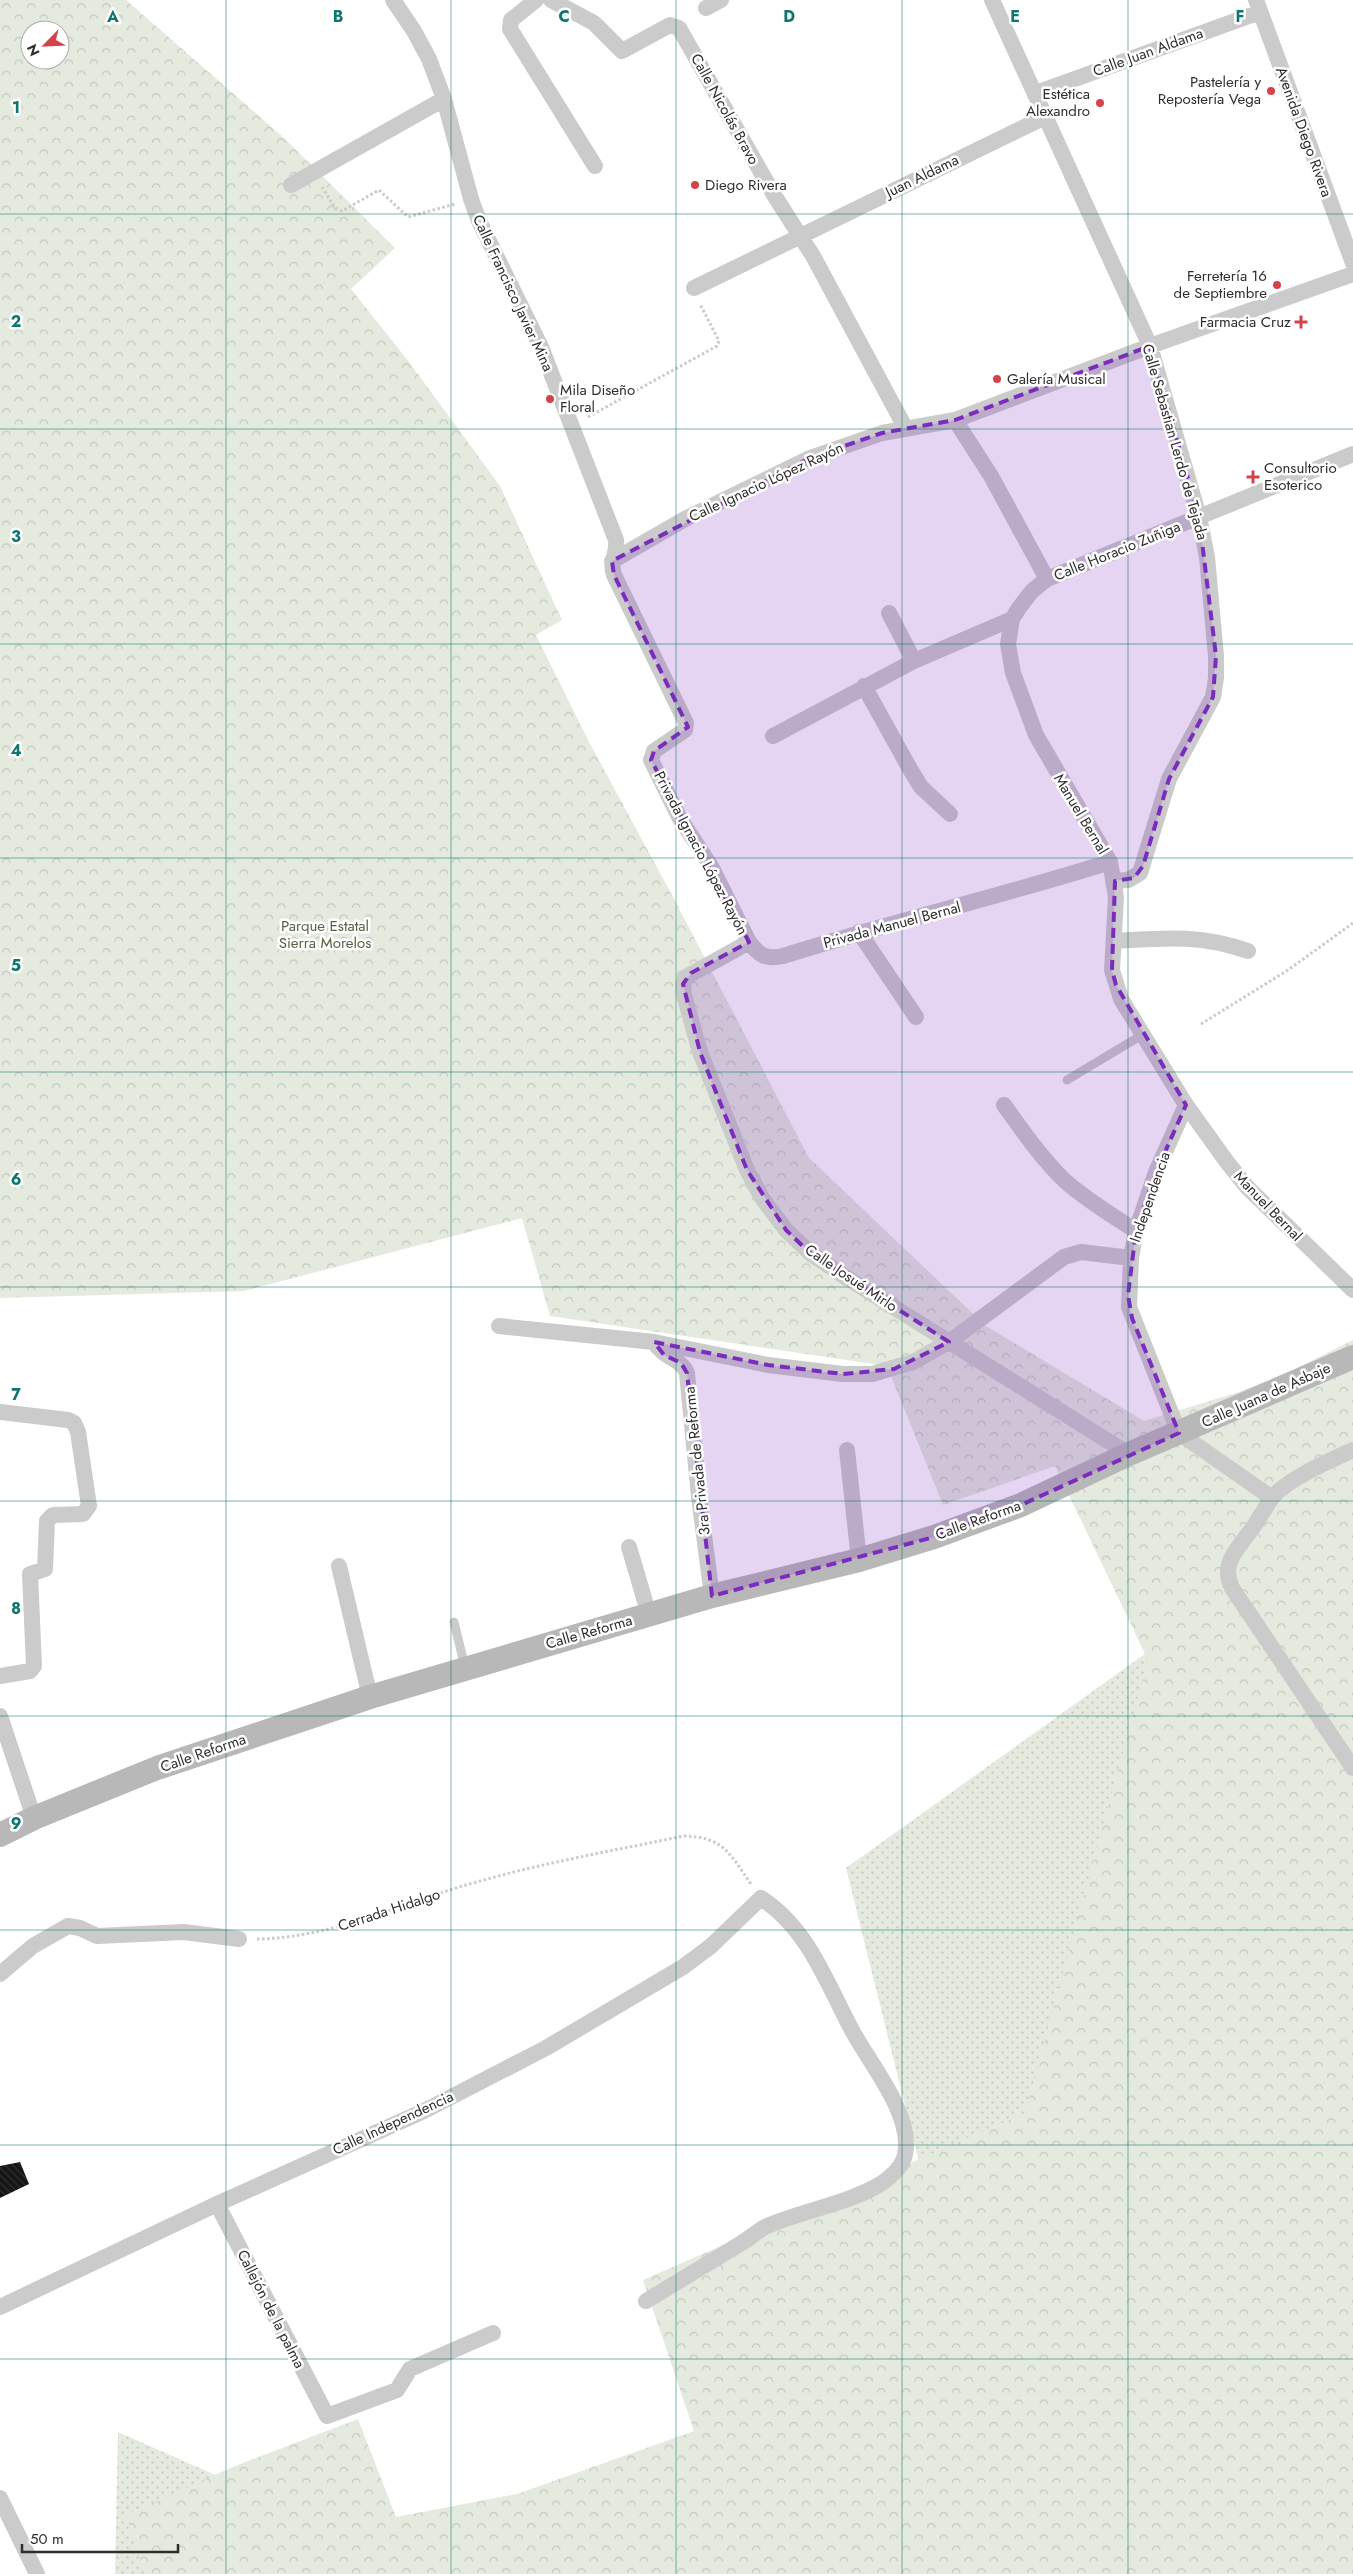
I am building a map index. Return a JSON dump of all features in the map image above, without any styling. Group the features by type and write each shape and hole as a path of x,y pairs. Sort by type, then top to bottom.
{"street":[{"name":"Calle Francisco Javier Mina","path":"393,0 414,31 429,59 444,99 479,222 541,347 616,540 616,552 612,560 614,574 686,723"},
{"path":"536,0 511,20 510,29 595,166"},
{"name":"Calle Nicolás Bravo","path":"551,0 594,23 622,51 670,26 679,28 774,195 799,235 906,429"},
{"path":"706,8 721,0"},
{"name":"Calle Sebastian Lerdo de Tejada","path":"992,0 1150,346 1199,517 1207,557 1216,678 1213,697 1169,778 1140,873 1128,880 1115,881"},
{"name":"Calle Juan Aldama","path":"1036,93 1258,6"},
{"name":"Avenida Diego Rivera","path":"1258,6 1348,235 1353,263"},
{"path":"291,184 444,99"},
{"name":"Juan Aldama","path":"694,288 799,235 1045,117"},
{"name":"Calle Ignacio López Rayón","path":"612,560 685,519 810,458 854,441 955,420 1150,346 1353,274"},
{"path":"955,420 992,476 1047,579"},
{"name":"Calle Horacio Zuñiga","path":"1047,579 1353,454"},
{"name":"Manuel Bernal","path":"1047,579 1032,591 1012,619 1008,644 1013,673 1036,735 1110,862 1115,881 1112,970 1121,999 1186,1105 1247,1187 1353,1290"},
{"path":"888,613 914,661"},
{"path":"772,736 914,661 1012,619"},
{"path":"864,686 921,787 950,814"},
{"name":"Privada Ignacio López Rayón","path":"686,723 685,730 654,751 651,760 678,817 712,868 749,942"},
{"name":"Privada Manuel Bernal","path":"749,942 762,956 771,959 859,932 993,898 1110,862"},
{"path":"859,932 916,1017"},
{"path":"1114,941 1187,937 1206,939 1248,951"},
{"name":"Calle Josué Mirlo","path":"749,942 686,977 683,984 684,995 700,1052 747,1170 762,1198 786,1230 810,1253 1129,1454"},
{"path":"1004,1105 1043,1158 1064,1180 1086,1198 1136,1231"},
{"name":"Independencia","path":"1179,1433 1130,1312 1128,1295 1131,1258 1136,1231 1156,1172 1186,1105"},
{"path":"499,1326 654,1342 768,1365 843,1374 872,1374 894,1369 949,1342 1064,1257 1081,1252 1131,1258"},
{"name":"3ra Privada de Reforma","path":"654,1342 664,1355 681,1363 687,1373 699,1497 712,1596"},
{"name":"Calle Juana de Asbaje","path":"1179,1433 1353,1357"},
{"path":"0,1412 68,1420 74,1423 78,1432 89,1506 84,1514 53,1515 47,1521 45,1568 30,1574 34,1666 30,1671 0,1676"},
{"path":"1179,1433 1272,1498"},
{"name":"Calle Reforma","path":"0,1835 34,1818 157,1768 370,1697 465,1667 712,1596 859,1560 934,1537 1021,1505 1129,1454 1179,1433"},
{"path":"847,1450 859,1560"},
{"path":"1353,1450 1313,1468 1272,1498 1259,1521 1230,1558 1226,1568 1227,1578 1353,1768"},
{"path":"629,1547 649,1615"},
{"path":"339,1566 370,1697"},
{"path":"0,1716 34,1818"},
{"path":"646,2301 762,2229 789,2217 868,2190 884,2181 898,2169 905,2155 906,2139 902,2121 893,2100 854,2033 828,1980 792,1923 761,1898"},
{"name":"Calle Independencia","path":"0,2307 217,2204 424,2111 546,2048 682,1967 711,1946 761,1898"},
{"path":"0,1974 33,1946 68,1926 80,1928 97,1936 184,1932 239,1939"},
{"name":"Callejón de la palma","path":"217,2204 326,2415 331,2416 397,2390 410,2369 493,2333"},
{"path":"0,2498 37,2574"}],"lane":[{"path":"1067,1080 1142,1035"},
{"path":"454,1622 465,1667"}],"path":[{"path":"312,172 338,210 346,209 379,190 404,215 412,217 471,199"},
{"path":"571,426 719,344 694,288"},
{"path":"1201,1024 1288,970 1353,924"},
{"name":"Cerrada Hidalgo","path":"239,1939 283,1938 330,1930 497,1876 684,1836 701,1836 716,1841 726,1849 761,1898"}],"highlighted area":[{"path":"1150,346 1199,517 1216,656 1213,697 1169,779 1143,866 1134,878 1115,881 1112,970 1116,985 1186,1105 1156,1172 1136,1231 1128,1295 1132,1318 1179,1433 1021,1505 934,1537 712,1596 687,1373 681,1363 664,1355 654,1342 768,1365 843,1374 894,1369 949,1342 810,1253 786,1230 747,1170 700,1052 683,984 691,973 749,942 651,760 654,751 688,727 614,575 612,561 810,458 882,433 955,420"}],"green space":[{"name":"Parque Estatal Sierra Morelos","path":"0,0 126,0 284,138 395,248 351,289 409,362 500,486 562,620 536,635 589,742 672,895 809,1158 986,1326 1144,1421 1242,1391 1291,1371 1353,1340 1353,2574 145,2574 126,2515 235,2466 358,2419 396,2517 517,2494 694,2431 643,2280 1025,2113 1148,1660 1055,1466 943,1505 887,1366 550,1316 522,1218 244,1291 0,1298"},
{"path":"1188,1623 1353,2574 557,2574 933,2218 846,1868"},
{"path":"118,2432 439,2574 115,2574"}],"building":[{"path":"20,2162 29,2184 0,2198 0,2166"}],"place":[{"name":"Pastelería y Repostería Vega","path":"1271,91"},
{"name":"Estética Alexandro","path":"1100,103"},
{"name":"Diego Rivera","path":"695,185"},
{"name":"Ferretería 16 de Septiembre","path":"1277,285"},
{"name":"Farmacia Cruz","path":"1301,322"},
{"name":"Galería Musical","path":"997,379"},
{"name":"Mila Diseño Floral","path":"550,399"},
{"name":"Consultorio Esoterico","path":"1253,477"}]}
